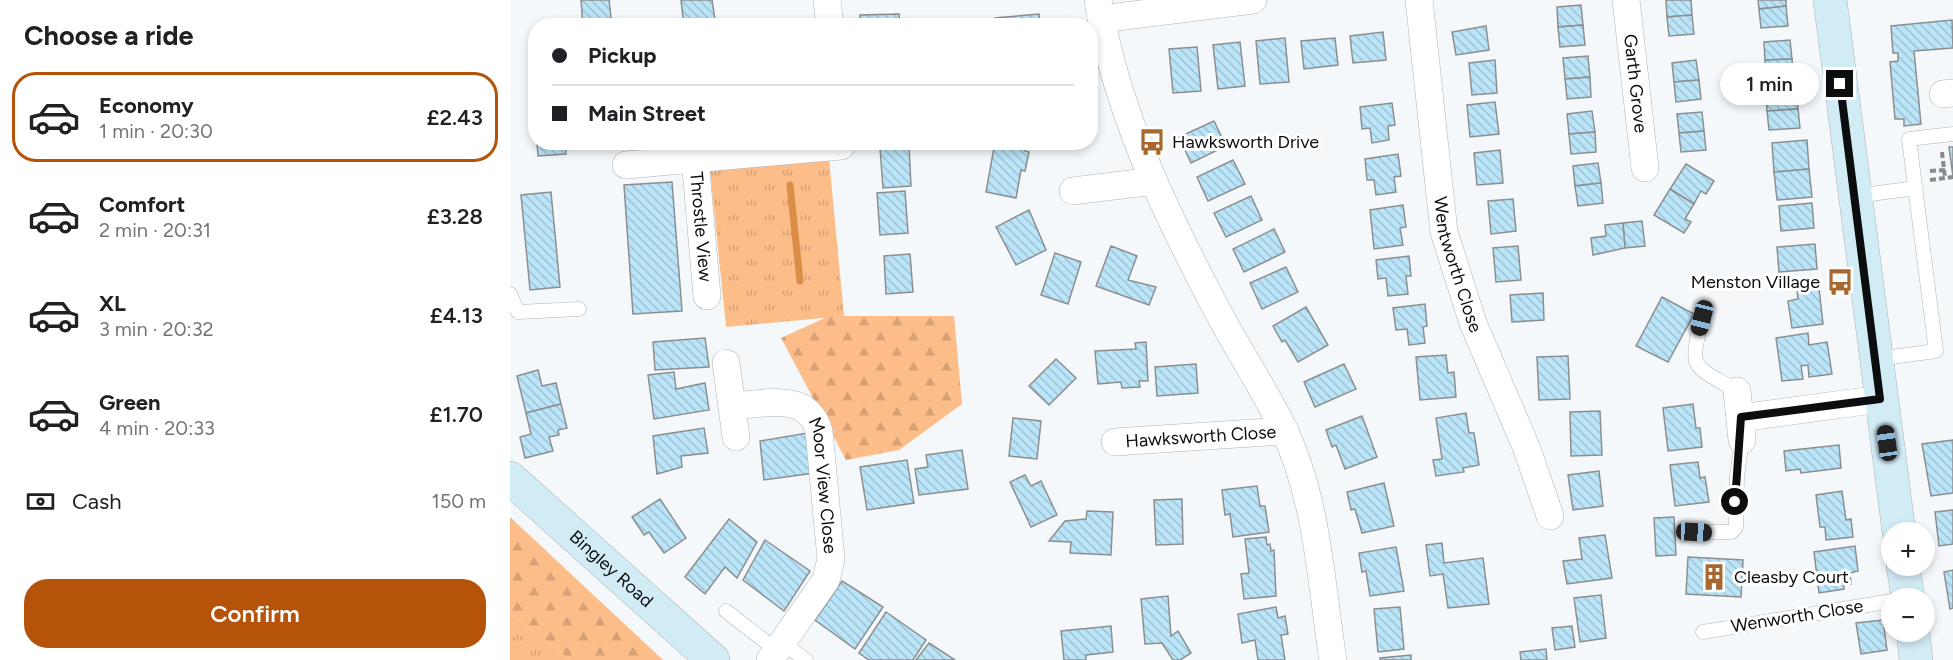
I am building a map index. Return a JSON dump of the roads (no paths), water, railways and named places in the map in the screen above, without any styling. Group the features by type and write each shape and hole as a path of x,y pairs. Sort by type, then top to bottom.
{"street":[{"path":"827,0 829,18"},
{"path":"1253,0 1100,9 1124,104 1154,181 1215,307 1285,431 1307,492 1333,660"},
{"name":"Wentworth Close","path":"1419,0 1444,232 1473,323 1527,449 1550,516"},
{"name":"Garth Grove","path":"1626,0 1645,168"},
{"path":"1831,0 1854,196 1898,522"},
{"path":"626,165 792,150"},
{"name":"Throstle View","path":"694,158 707,296"},
{"path":"1073,191 1154,181"},
{"path":"726,363 736,437"},
{"path":"1740,416 1880,399"},
{"name":"Moor View Close","path":"733,406 792,402 810,412 819,430 831,559 826,580 776,651"},
{"name":"Hawksworth Close","path":"1115,442 1285,431"},
{"name":"Bingley Road","path":"510,478 712,660"},
{"path":"1914,642 1917,660"}],"lane":[{"path":"1877,359 1936,351 1909,139 1947,135"},
{"path":"1854,196 1916,188"},
{"path":"510,294 518,312 579,309"},
{"path":"1694,532 1732,532 1736,527 1740,416 1700,369 1693,355 1702,318"},
{"name":"Wenworth Close","path":"1703,632 1881,603"},
{"path":"726,611 776,651 807,660"}],"waterway":[{"path":"790,185 800,281"}],"place":[{"name":"Hawksworth Drive","path":"1152,142"},
{"name":"Menston Village","path":"1840,282"},
{"name":"Cleasby Court","path":"1714,577"}]}
